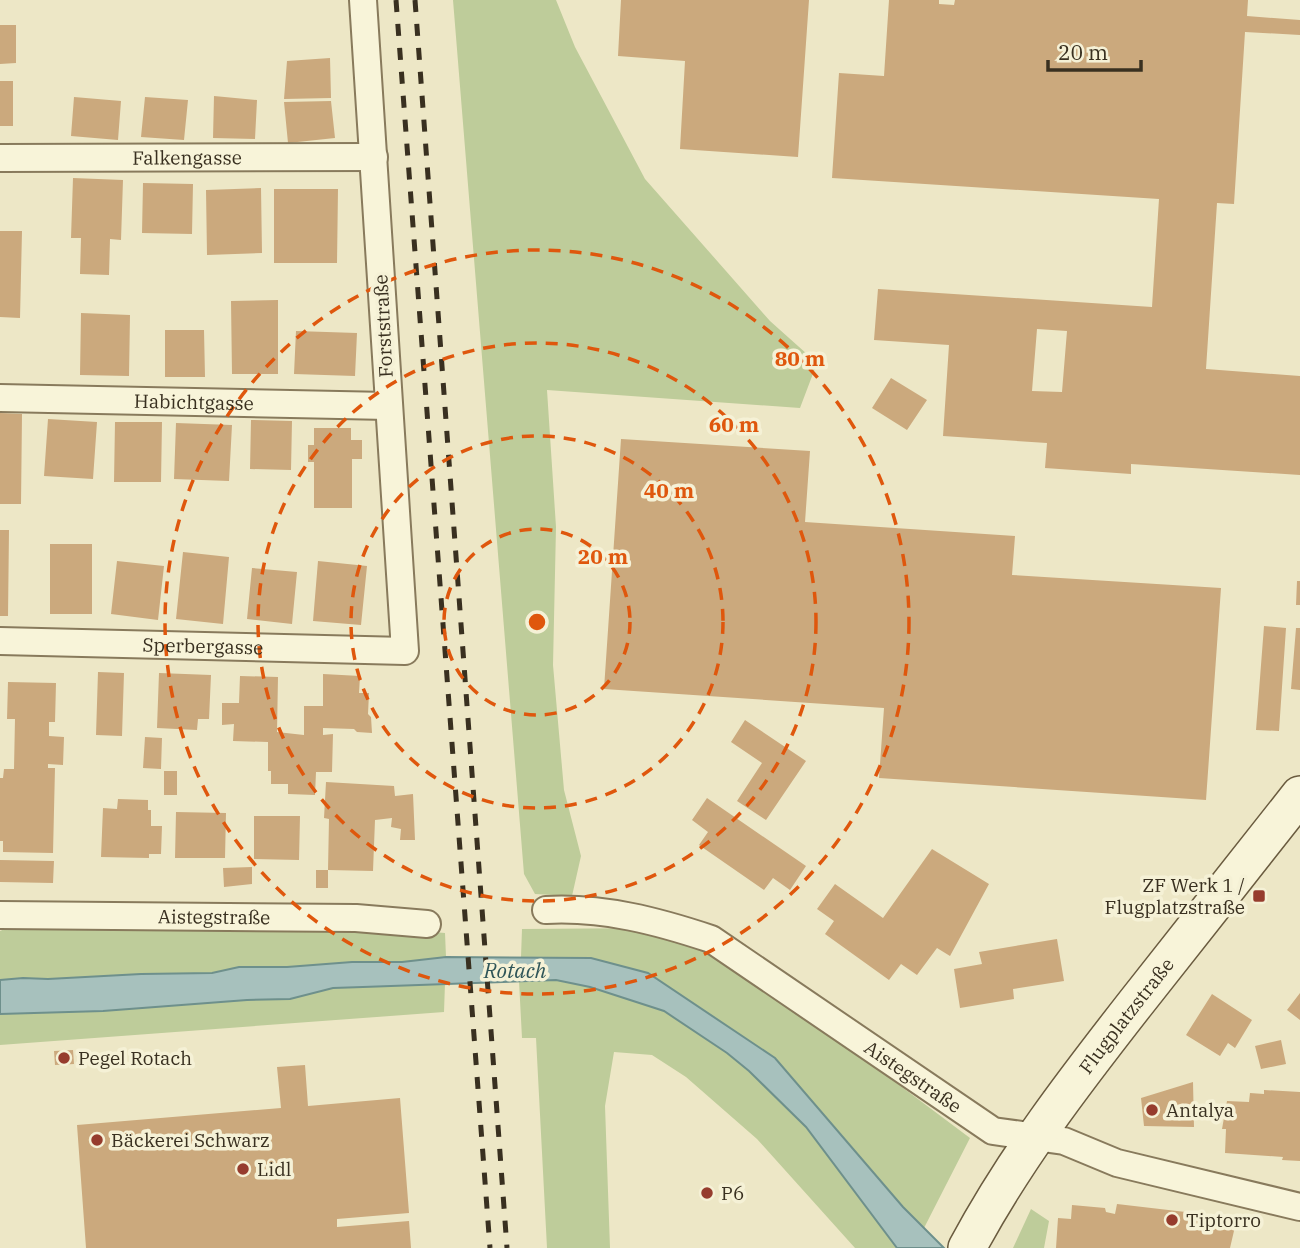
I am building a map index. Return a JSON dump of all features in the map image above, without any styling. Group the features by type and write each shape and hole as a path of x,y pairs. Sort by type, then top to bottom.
{"street":[{"name":"Forststraße","path":"363,0 405,651"},
{"name":"Falkengasse","path":"0,158 374,157"},
{"name":"Habichtgasse","path":"0,398 388,406"},
{"name":"Sperbergasse","path":"0,641 405,651"},
{"name":"Flugplatzstraße","path":"967,1248 986,1212 1074,1082 1300,795"},
{"name":"Aistegstraße","path":"546,910 579,908 659,921 711,939 993,1131 1064,1141 1117,1163 1300,1208"},
{"name":"Aistegstraße","path":"0,915 356,918 427,924"}],"green space":[{"path":"453,0 556,0 575,47 645,179 770,321 817,363 800,408 547,390 556,527 553,665 564,790 581,856 572,896 535,894 524,874"},
{"path":"21,922 369,927 445,933 446,957 402,962 239,967 212,973 0,980 0,931"},
{"path":"655,928 726,959 970,1138 924,1228 841,1134 648,973 591,958 521,957 522,929"},
{"path":"556,980 590,987 664,1011 727,1053 806,1127 897,1248 855,1248 757,1139 686,1077 652,1055 614,1052 605,1106 610,1248 547,1248 536,1038 522,1038 519,981"},
{"path":"445,983 444,1012 0,1045 0,1014 103,1011 290,999 333,988"},
{"path":"1031,1209 1049,1221 1044,1248 1013,1248"}],"water":[{"name":"Rotach","path":"446,957 591,958 648,973 775,1058 903,1207 944,1248 897,1248 806,1127 727,1053 664,1011 590,987 556,980 333,988 290,999 103,1011 0,1014 0,980 212,973 239,967 402,962"}],"building":[{"path":"621,0 809,0 798,157 680,149 685,61 618,56"},
{"path":"889,0 939,0 939,4 954,5 955,0 1248,0 1247,16 1300,20 1300,35 1245,32 1234,204 1217,203 1206,369 1300,376 1300,475 1131,464 1131,474 1045,468 1047,443 943,436 949,345 874,340 878,289 1152,307 1159,199 832,178 839,73 884,76","holes":["1037,329 1067,331 1062,392 1032,391"]},
{"path":"0,25 16,25 16,63 0,64"},
{"path":"330,58 331,98 284,99 287,61"},
{"path":"0,81 13,81 13,126 0,126"},
{"path":"214,96 257,100 255,139 213,138"},
{"path":"74,97 121,101 118,140 71,136"},
{"path":"145,97 188,100 184,140 141,137"},
{"path":"331,101 335,138 288,143 284,102"},
{"path":"73,178 123,180 121,240 110,239 109,275 80,274 81,238 71,238"},
{"path":"143,183 193,184 192,234 142,233"},
{"path":"261,188 262,253 207,255 206,190"},
{"path":"274,189 338,189 337,263 274,263"},
{"path":"0,231 22,231 20,318 0,317"},
{"path":"278,300 278,374 232,374 231,301"},
{"path":"81,313 130,315 129,376 80,375"},
{"path":"165,330 204,330 205,377 165,377"},
{"path":"296,331 357,333 355,376 294,374"},
{"path":"891,378 927,400 907,430 872,408"},
{"path":"0,413 22,414 21,504 0,504"},
{"path":"48,419 97,422 93,479 44,476"},
{"path":"251,420 292,421 291,470 250,469"},
{"path":"115,422 162,422 161,482 114,482"},
{"path":"176,423 232,425 229,481 174,479"},
{"path":"314,428 351,428 351,440 362,440 362,459 352,459 352,508 314,508 314,462 308,462 308,445 314,445"},
{"path":"621,439 810,451 805,522 1015,536 1012,575 1221,588 1206,800 879,778 884,708 604,689"},
{"path":"0,530 9,530 8,616 0,616"},
{"path":"50,544 92,544 92,614 50,614"},
{"path":"183,552 229,557 223,624 176,619"},
{"path":"117,561 164,566 158,620 111,614"},
{"path":"318,561 367,566 361,625 313,621"},
{"path":"252,568 297,572 292,624 247,619"},
{"path":"1297,581 1300,581 1300,605 1296,605"},
{"path":"1264,626 1286,628 1279,731 1256,730"},
{"path":"1296,628 1300,628 1300,690 1291,689"},
{"path":"98,672 124,673 122,736 96,735"},
{"path":"159,673 211,675 209,719 198,719 197,730 157,728"},
{"path":"323,674 360,676 359,693 369,693 368,714 371,717 372,733 357,732 354,729 323,728 323,735 333,734 332,772 316,772 315,795 288,794 288,784 271,784 268,742 233,741 234,724 222,725 222,703 239,703 240,676 278,677 277,732 304,735 304,706 323,706"},
{"path":"8,682 56,683 55,722 49,722 49,736 64,737 63,765 48,764 48,768 55,768 53,853 3,852 3,841 0,841 0,778 3,778 4,769 14,769 15,719 7,719"},
{"path":"745,720 806,761 766,820 737,801 762,763 731,742"},
{"path":"145,737 162,738 161,769 143,768"},
{"path":"164,771 177,771 177,795 164,795"},
{"path":"326,782 394,786 395,796 413,794 415,840 400,840 401,829 391,827 392,818 375,820 373,871 328,870 329,819 324,818"},
{"path":"707,798 806,866 790,890 773,878 764,890 699,845 708,832 692,820"},
{"path":"118,799 148,800 151,826 162,826 161,854 149,854 149,858 101,857 103,808 117,809"},
{"path":"176,812 226,813 225,858 175,858"},
{"path":"254,816 300,816 299,860 254,859"},
{"path":"932,849 989,884 950,956 937,948 917,975 901,964 889,980 825,934 834,921 817,909 835,884 883,918"},
{"path":"0,860 54,861 53,883 0,882"},
{"path":"252,867 252,884 224,887 223,868"},
{"path":"316,870 328,870 328,888 316,888"},
{"path":"1057,939 1064,981 1013,989 1014,999 960,1008 954,969 982,964 979,952"},
{"path":"1300,993 1300,1020 1287,1010"},
{"path":"1212,994 1252,1020 1235,1048 1228,1043 1220,1056 1186,1035"},
{"path":"1281,1040 1286,1064 1261,1069 1255,1046"},
{"name":"Pegel Rotach","path":"73,1050 74,1064 55,1065 54,1051"},
{"name":"Lidl","path":"305,1065 308,1106 400,1098 409,1213 337,1219 337,1227 409,1221 411,1248 86,1248 77,1125 281,1108 277,1067"},
{"path":"1193,1082 1194,1127 1144,1126 1141,1098"},
{"path":"1264,1090 1300,1092 1300,1161 1282,1160 1283,1157 1225,1153 1226,1129 1222,1129 1227,1101 1249,1102 1250,1093 1264,1094"},
{"path":"1117,1204 1237,1218 1230,1248 1056,1248 1058,1218 1071,1219 1072,1205 1105,1208 1106,1212 1115,1214"}],"railway":[{"path":"396,0 490,1248"},
{"path":"415,0 507,1248"}],"place":[{"name":"ZF Werk 1 / Flugplatzstraße","path":"1259,896"},
{"name":"Pegel Rotach","path":"64,1058"},
{"name":"Antalya","path":"1152,1110"},
{"name":"Bäckerei Schwarz","path":"97,1140"},
{"name":"Lidl","path":"243,1169"},
{"name":"P6","path":"707,1193"},
{"name":"Tiptorro","path":"1172,1220"}]}
